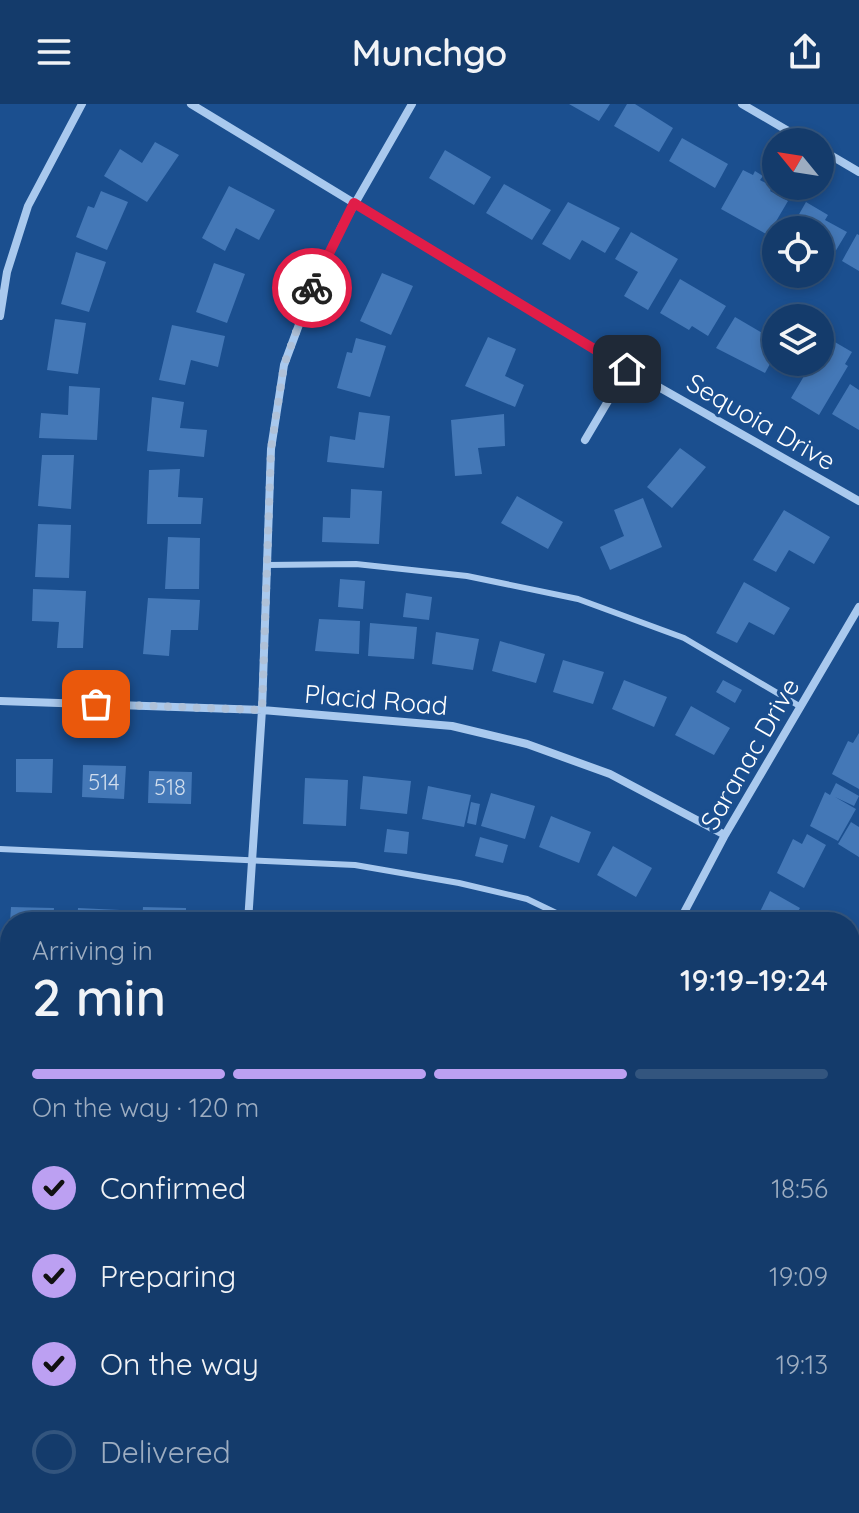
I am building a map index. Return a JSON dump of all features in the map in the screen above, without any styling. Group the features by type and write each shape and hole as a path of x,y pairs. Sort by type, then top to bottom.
{"street":[{"path":"0,316 7,272 28,206 82,104"},
{"name":"Sequoia Drive","path":"191,104 627,369 859,501"},
{"path":"249,912 262,710 271,449 284,365 313,287 354,203 412,104"},
{"path":"742,104 783,128"},
{"path":"834,157 859,172"},
{"path":"585,440 627,369"},
{"name":"Saranac Drive","path":"684,912 725,835 859,607"},
{"name":"Placid Road","path":"0,701 262,710 452,726 527,744 610,774 725,835"}],"lane":[{"path":"267,565 356,564 467,576 578,599 684,638 801,707"},
{"path":"0,849 355,865 459,883 527,899 554,912"}],"building":[{"path":"569,104 610,104 599,121"},
{"path":"627,104 635,104 673,128 659,152 614,126"},
{"path":"682,138 728,164 715,188 669,161"},
{"path":"155,142 179,155 147,202 104,176 120,149 142,163"},
{"path":"445,150 491,177 474,205 429,178"},
{"path":"743,170 762,175 762,200 788,201 779,216 762,216 762,232 721,209"},
{"path":"504,184 551,210 532,240 486,213"},
{"path":"229,186 275,210 259,240 236,228 225,251 202,238"},
{"path":"101,191 128,202 107,250 76,237 88,206 94,208"},
{"path":"568,202 620,228 605,253 582,240 570,260 542,244"},
{"path":"806,202 828,215 827,216 798,216"},
{"path":"834,225 847,232 834,254"},
{"path":"631,232 678,259 648,310 624,296 638,272 615,259"},
{"path":"859,235 859,271 842,261"},
{"path":"76,252 106,262 89,312 61,304"},
{"path":"214,263 245,274 227,323 196,312"},
{"path":"382,273 413,286 391,335 360,321"},
{"path":"680,279 726,306 708,336 692,326 689,330 660,313"},
{"path":"735,317 762,333 762,371 716,348"},
{"path":"55,319 86,323 78,374 47,370"},
{"path":"172,325 225,336 218,367 191,360 185,385 159,380"},
{"path":"488,337 516,349 505,376 524,385 515,407 465,386"},
{"path":"356,338 386,346 370,397 337,388 347,352 352,353"},
{"path":"834,342 852,352 845,364 848,366 819,415 791,398 804,376 834,376"},
{"path":"850,384 859,390 859,430 832,414"},
{"path":"69,386 100,388 97,440 39,438 41,413 68,415"},
{"path":"152,397 184,402 180,428 207,430 204,457 147,451"},
{"path":"359,412 390,416 384,468 327,462 330,436 355,440"},
{"path":"504,414 505,446 478,448 482,474 455,476 451,420"},
{"path":"680,448 706,467 672,508 647,487"},
{"path":"42,455 74,455 71,509 38,506"},
{"path":"180,469 178,497 203,498 201,524 147,524 149,470"},
{"path":"351,489 382,491 379,544 322,542 323,517 350,518"},
{"path":"517,496 563,522 548,549 501,523"},
{"path":"643,498 662,547 610,570 600,547 624,536 614,510"},
{"path":"784,510 830,537 814,564 789,550 776,572 753,560"},
{"path":"38,524 71,525 69,578 35,577"},
{"path":"168,537 200,538 199,589 165,589"},
{"path":"340,579 365,581 363,609 338,607"},
{"path":"744,582 790,608 774,635 749,622 737,643 716,633"},
{"path":"33,589 86,591 83,648 57,648 59,622 32,621"},
{"path":"406,593 432,597 429,620 403,617"},
{"path":"148,598 200,600 198,630 171,630 169,656 143,654"},
{"path":"319,619 360,621 359,654 315,651"},
{"path":"370,623 417,627 414,659 368,656"},
{"path":"436,632 479,639 473,670 432,664"},
{"path":"500,641 545,654 536,683 492,671"},
{"path":"563,660 604,672 593,704 553,692"},
{"path":"624,680 667,697 654,727 612,709"},
{"path":"723,680 742,690 735,703 716,692"},
{"path":"691,706 730,728 714,755 675,735"},
{"path":"859,733 859,789 832,774 848,741 853,743"},
{"path":"16,759 53,759 52,793 16,792"},
{"path":"83,765 126,766 124,799 82,797"},
{"path":"149,771 192,772 191,804 148,803"},
{"path":"363,776 411,781 407,814 360,809"},
{"path":"305,778 348,780 346,826 303,824"},
{"path":"836,783 859,796 854,806 835,797 856,809 838,841 810,826 825,792 830,795"},
{"path":"428,786 471,795 464,827 422,819"},
{"path":"491,793 535,806 525,839 481,826"},
{"path":"471,802 480,804 476,825 467,823"},
{"path":"551,816 591,832 579,863 539,847"},
{"path":"851,822 859,827 859,857 838,844"},
{"path":"387,829 409,832 407,854 384,852"},
{"path":"807,834 826,845 804,888 777,873 793,839 802,844"},
{"path":"480,837 508,845 503,863 475,856"},
{"path":"613,846 652,868 636,897 597,875"},
{"path":"770,891 800,908 798,912 760,912"},
{"path":"11,907 54,908 54,912 11,912"},
{"path":"143,907 186,908 186,912 143,912"},
{"path":"78,908 120,910 120,912 78,912"}],"way so far":[{"path":"96,704 262,710 271,449 284,365 312,288"}],"route":[{"path":"312,288 354,203 627,369"}]}
